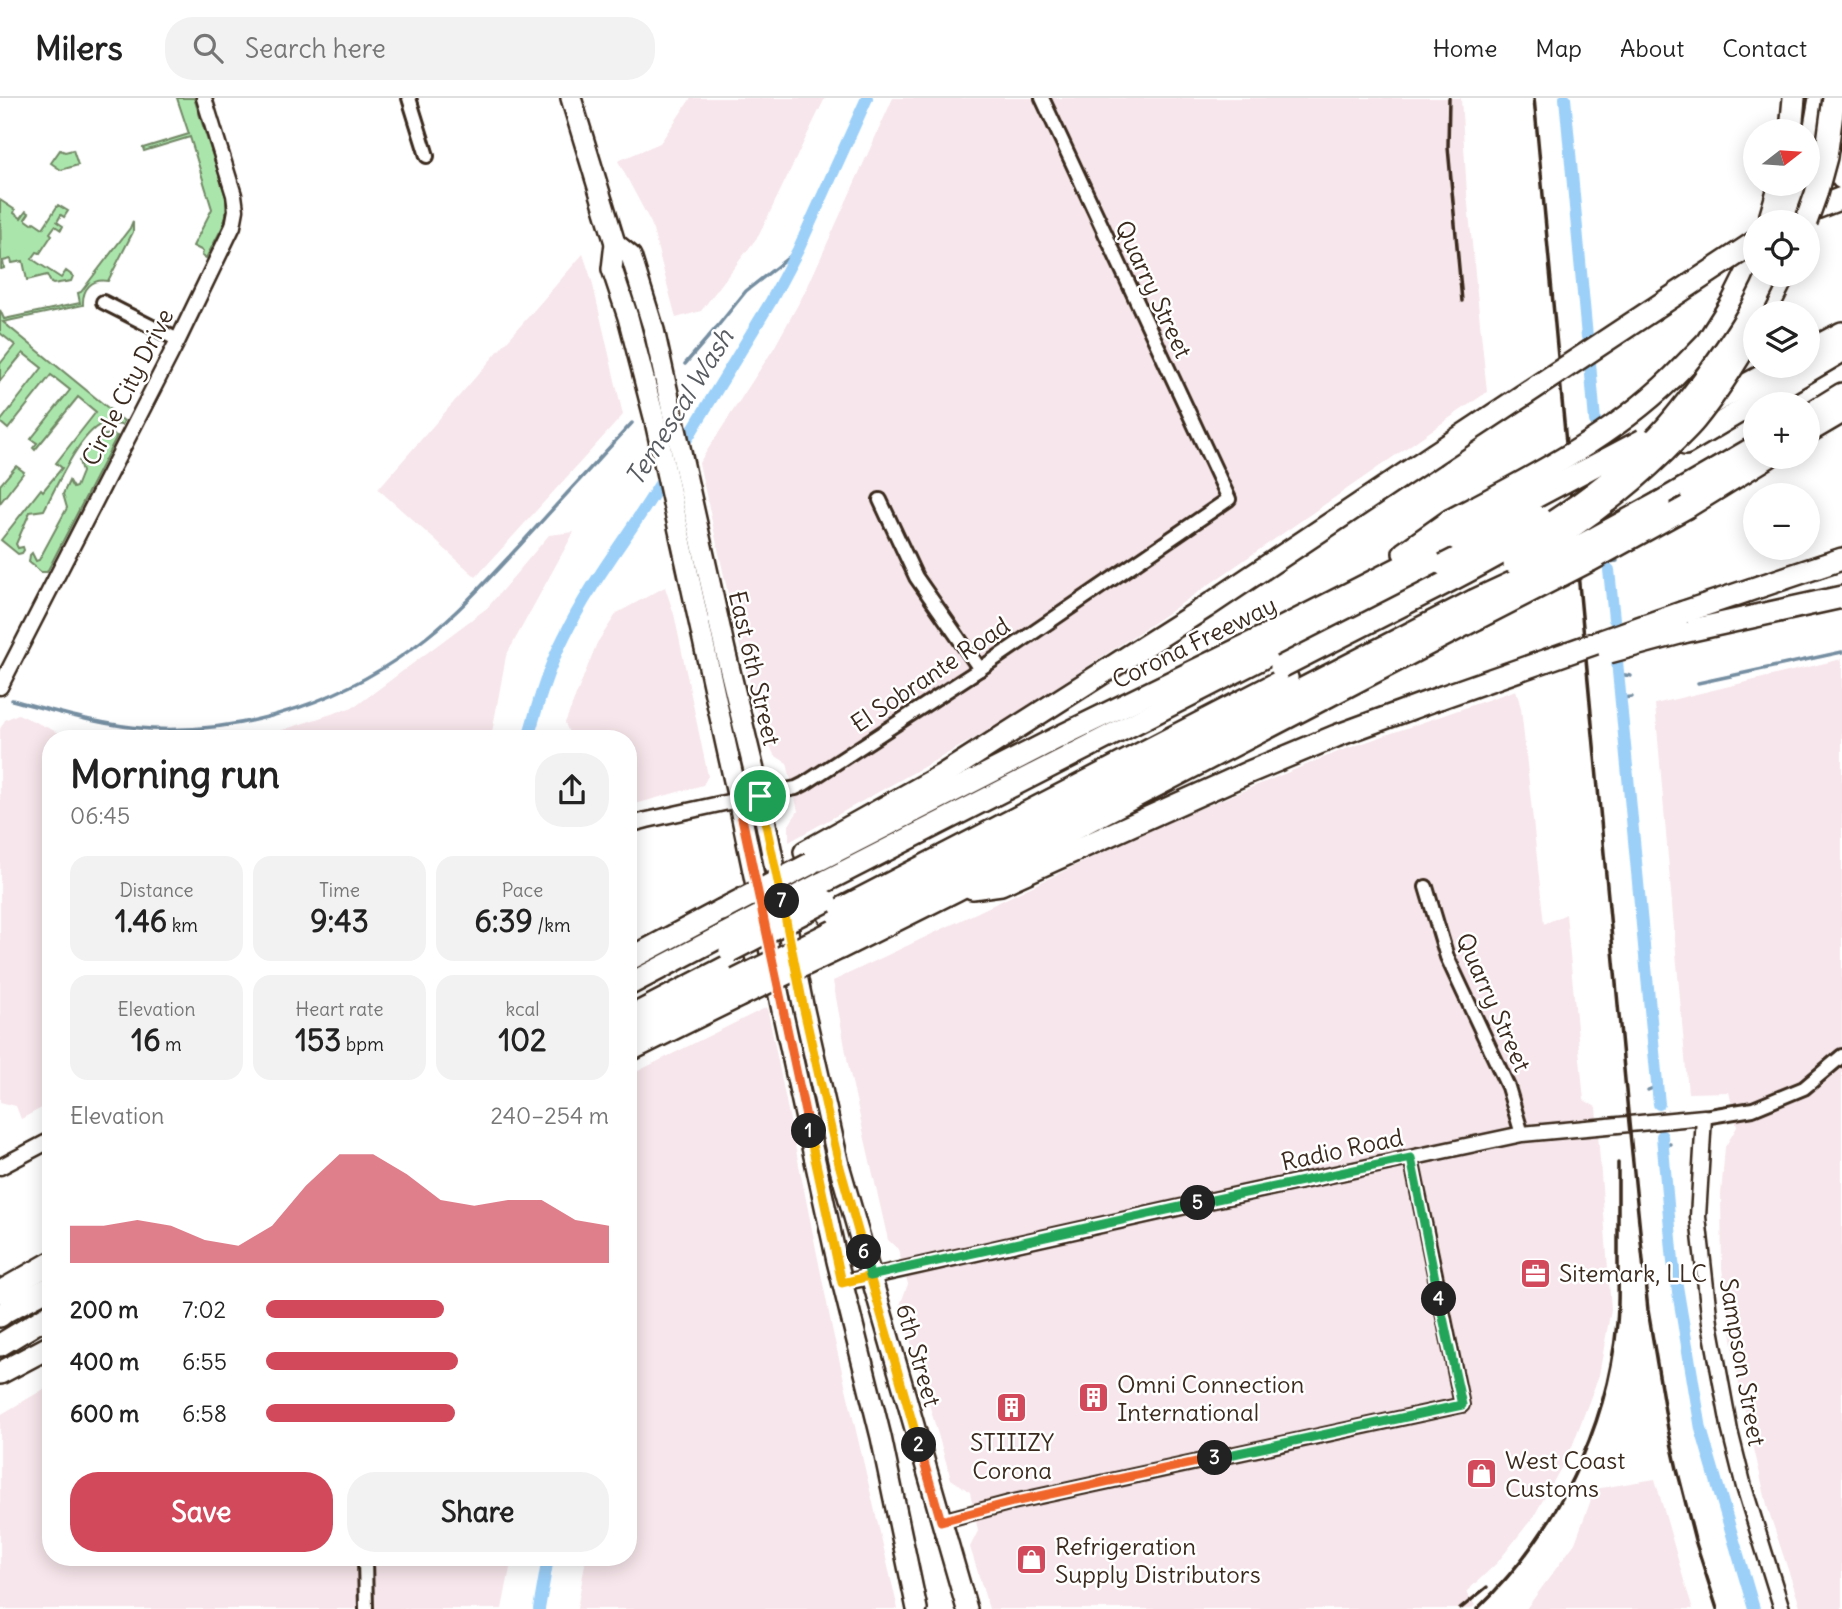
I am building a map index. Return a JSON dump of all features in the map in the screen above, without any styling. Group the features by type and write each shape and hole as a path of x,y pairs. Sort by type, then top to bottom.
{"highway":[{"path":"1792,119 1794,98"},
{"path":"1816,119 1820,98"},
{"path":"1833,98 1826,127 1827,140 1833,162 1842,178"},
{"path":"1810,210 1826,157 1833,98"},
{"path":"1811,210 1842,198"},
{"path":"637,955 758,890 780,865 808,858 941,776 1206,607 1743,250"},
{"path":"1453,530 1606,432 1653,397 1707,342 1743,281"},
{"path":"637,1028 733,965 830,916 1284,672 1538,532 1611,480 1660,435 1684,407 1746,319 1762,287"},
{"path":"1820,345 1842,333"},
{"path":"1284,672 1508,566 1588,517 1622,491 1694,421 1743,351"},
{"path":"637,999 733,965 830,916 1444,565 1685,444 1842,351"},
{"path":"1453,530 1676,423 1759,378"},
{"path":"1820,408 1842,394"},
{"path":"1820,425 1842,412"},
{"path":"956,890 1474,610 1514,582 1660,503 1743,454"},
{"path":"637,1013 830,916 1474,610 1589,561 1687,507 1749,469"},
{"name":"Corona Freeway","path":"808,858 1272,634 1339,599 1453,530"},
{"path":"830,916 956,890 1001,884 1336,736 1442,697 1684,622 1842,559"},
{"path":"1684,622 1842,597"},
{"path":"637,983 733,965"},
{"path":"637,1044 733,965"},
{"path":"0,1292 42,1268"},
{"path":"0,1316 42,1292"},
{"path":"0,1322 42,1303"},
{"path":"0,1345 42,1319"},
{"path":"0,1345 42,1328"},
{"path":"0,1373 42,1351"}],"main road":[{"name":"East 6th Street","path":"571,98 615,243 612,269 632,329 656,423 842,1283"},
{"name":"East 6th Street","path":"615,243 632,256 654,330 760,796 839,1164 870,1276"},
{"name":"6th Street","path":"870,1276 967,1609"},
{"path":"842,1283 884,1450 917,1609"}],"street":[{"name":"Circle City Drive","path":"0,687 178,340 233,226 236,210 233,195 204,98"},
{"path":"409,98 427,156"},
{"name":"Quarry Street","path":"1042,98 1228,499"},
{"path":"103,302 178,340"},
{"name":"El Sobrante Road","path":"637,823 804,784 979,669 1228,499"},
{"path":"880,500 916,577 979,669"},
{"name":"Quarry Street","path":"1426,887 1447,957 1508,1087 1522,1134"},
{"name":"Radio Road","path":"842,1283 1522,1134 1704,1117 1753,1109 1804,1088 1842,1056"},
{"name":"Sampson Street","path":"1704,1117 1698,1217 1710,1324 1744,1488 1782,1609"},
{"path":"0,1167 42,1145"},
{"path":"941,1521 1013,1502 1462,1405 1411,1158"},
{"path":"365,1566 366,1609"}],"shaded area":[{"path":"691,98 825,98 759,235 701,311 676,318 651,223 618,161 660,143"},
{"path":"893,98 1461,98 1467,194 1487,392 1165,615 1002,723 789,842 789,825 798,811 787,763 774,755 760,722 737,634 699,463 774,348 807,288"},
{"path":"583,254 592,281 623,415 476,577 378,489"},
{"path":"574,532 506,656 492,730 282,730 356,706 487,608 549,535"},
{"path":"665,587 674,614 708,776 703,785 637,803 637,730 568,730 565,723 597,643 617,613"},
{"path":"1842,659 1842,1609 1801,1609 1768,1509 1738,1380 1722,1268 1721,1195 1725,1147 1737,1127 1729,1092 1688,1093 1655,704"},
{"path":"1516,690 1521,708 1544,924 1566,914 1584,1100 1596,1107 1611,1309 1599,1375 1570,1452 1534,1516 1497,1563 1466,1592 1475,1605 1471,1609 989,1609 970,1547 978,1531 970,1492 951,1479 900,1305 908,1284 898,1249 888,1240 849,1069 833,981 1165,823 1340,751"},
{"path":"18,714 53,730 42,730 42,1108 21,1119 16,1106 0,1102 0,729 5,720"},
{"path":"767,1007 833,1333 898,1609 577,1609 585,1566 637,1566 637,1072"},
{"path":"42,1390 42,1566 510,1566 502,1609 0,1609 0,1415"},
{"path":"1655,1479 1693,1609 1526,1609 1575,1543 1595,1489"}],"green space":[{"path":"177,98 194,98 226,197 226,216 206,258 202,256 203,251 193,246 212,209 190,137 144,151 143,148 189,134"},
{"path":"60,150 73,150 78,165 61,170 51,163"},
{"path":"0,200 15,210 14,213 21,218 26,211 29,213 25,219 43,228 58,205 68,211 64,217 61,215 57,222 63,226 61,230 55,226 40,253 37,252 32,259 61,278 66,271 73,276 71,281 53,284 47,275 27,280 23,261 3,261 4,268 1,269"},
{"path":"133,221 133,232 108,281 97,281 89,286 84,294 83,305 3,322 124,421 122,425 106,423 88,435 70,460 44,510 30,512 16,544 24,550 18,554 1,540 41,489 43,491 62,468 56,463 96,412 78,397 35,450 33,448 37,443 31,439 70,390 51,375 8,429 0,422 42,368 23,353 0,381 0,364 15,345 0,333 0,310 4,319 80,303 78,293"},
{"path":"105,435 117,436 47,572 41,572 29,562 30,555 32,553 36,561 39,560 67,508 63,494 69,481 73,488 76,487 82,472 79,461 83,454"},
{"path":"16,466 24,472 0,503 0,485"}],"waterway":[{"name":"Temescal Wash","path":"679,452 771,301 798,250 867,98"},
{"path":"1565,98 1587,337"},
{"path":"685,364 746,291 798,250"},
{"path":"1590,363 1595,421"},
{"path":"12,700 116,725 188,729 262,718 332,695 397,659 452,615 499,568 632,423"},
{"name":"Temescal Wash","path":"530,730 543,687 575,616 666,474"},
{"path":"1608,562 1617,561"},
{"path":"1609,570 1614,619"},
{"path":"1698,683 1842,652"},
{"path":"1617,661 1659,1104"},
{"path":"1619,674 1631,676"},
{"path":"1621,698 1632,697"},
{"path":"1648,1090 1653,1088"},
{"path":"1662,1136 1673,1262 1701,1429 1754,1609"},
{"path":"1662,1144 1670,1144"},
{"path":"1740,1565 1744,1563"},
{"name":"Temescal Wash","path":"539,1609 547,1566"}],"railway":[{"path":"1449,98 1448,147 1462,301"},
{"path":"1534,98 1648,1310 1677,1469 1695,1540 1717,1609"},
{"path":"1477,1609 1505,1580 1553,1514 1573,1478 1602,1403 1618,1315 1618,1163"},
{"path":"1460,1609 1487,1587"}],"place":[{"name":"Sitemark, LLC","path":"1536,1273"},
{"name":"Omni Connection International","path":"1094,1398"},
{"name":"STIIIZY Corona","path":"1012,1408"},
{"name":"West Coast Customs","path":"1482,1474"},
{"name":"Refrigeration Supply Distributors","path":"1032,1560"}],"route":[{"path":"760,796 738,799 842,1283 870,1276 941,1521 1013,1502 1462,1405 1411,1158 870,1276 839,1164 760,796"}]}
